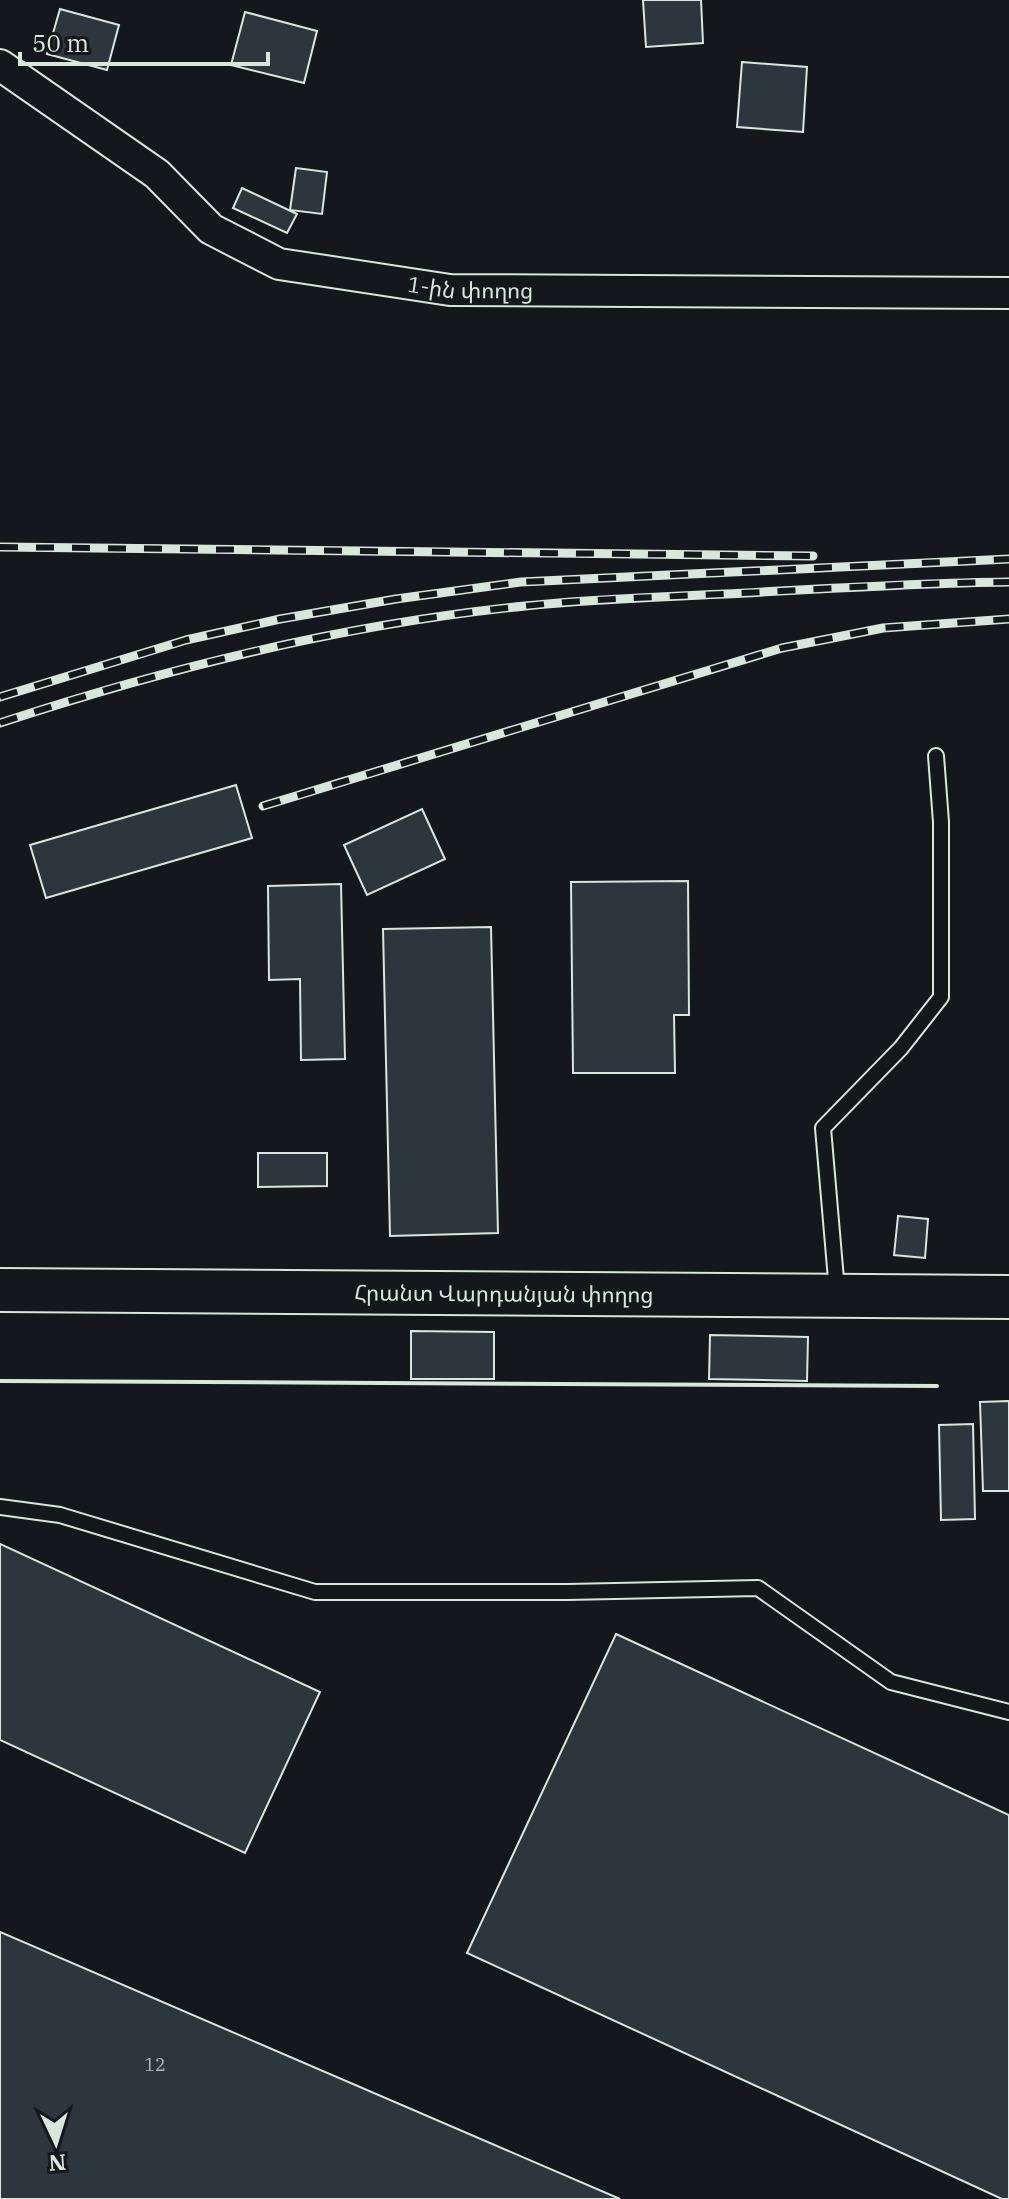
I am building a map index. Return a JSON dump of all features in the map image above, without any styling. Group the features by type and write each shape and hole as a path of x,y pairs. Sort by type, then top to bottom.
{"main road":[{"name":"Հրանտ Վարդանյան փողոց","path":"0,1290 1009,1297"}],"street":[{"name":"1-ին փողոց","path":"0,65 157,174 211,229 279,264 450,290 1009,293"}],"lane":[{"path":"837,1296 823,1128 901,1048 941,997 941,822 936,756"},
{"path":"0,1507 60,1515 315,1592 758,1588 891,1682 1009,1712"}],"building":[{"path":"643,0 701,0 703,43 646,47"},
{"path":"60,9 119,25 107,70 47,54"},
{"path":"245,12 317,31 304,83 231,65"},
{"path":"742,62 807,67 803,132 737,127"},
{"path":"296,168 327,172 322,214 290,210"},
{"path":"242,188 297,214 287,233 233,208"},
{"path":"236,785 252,838 46,898 30,845"},
{"path":"422,809 445,859 367,895 344,845"},
{"path":"688,881 689,1015 674,1015 675,1073 573,1073 571,882"},
{"path":"341,884 345,1059 301,1060 300,979 269,980 268,886"},
{"path":"491,927 498,1233 390,1236 383,929"},
{"path":"258,1153 327,1153 327,1186 258,1187"},
{"path":"898,1216 928,1219 925,1258 894,1255"},
{"path":"411,1331 494,1332 494,1379 411,1379"},
{"path":"710,1335 808,1337 807,1381 709,1379"},
{"path":"1009,1401 1009,1491 983,1491 980,1402"},
{"path":"973,1424 975,1519 941,1520 939,1425"},
{"path":"0,1544 320,1692 245,1853 0,1740"},
{"path":"616,1634 1009,1815 1009,2199 1002,2199 467,1953"},
{"path":"0,1932 620,2199 0,2199"}],"railway":[{"path":"0,547 813,556"},
{"path":"0,697 186,640 280,619 396,599 521,582 1009,559"},
{"path":"0,723 129,684 259,650 458,614 600,600 1009,582"},
{"path":"263,806 782,648 883,628 1009,619"}],"wall":[{"path":"0,1381 937,1386"}]}
